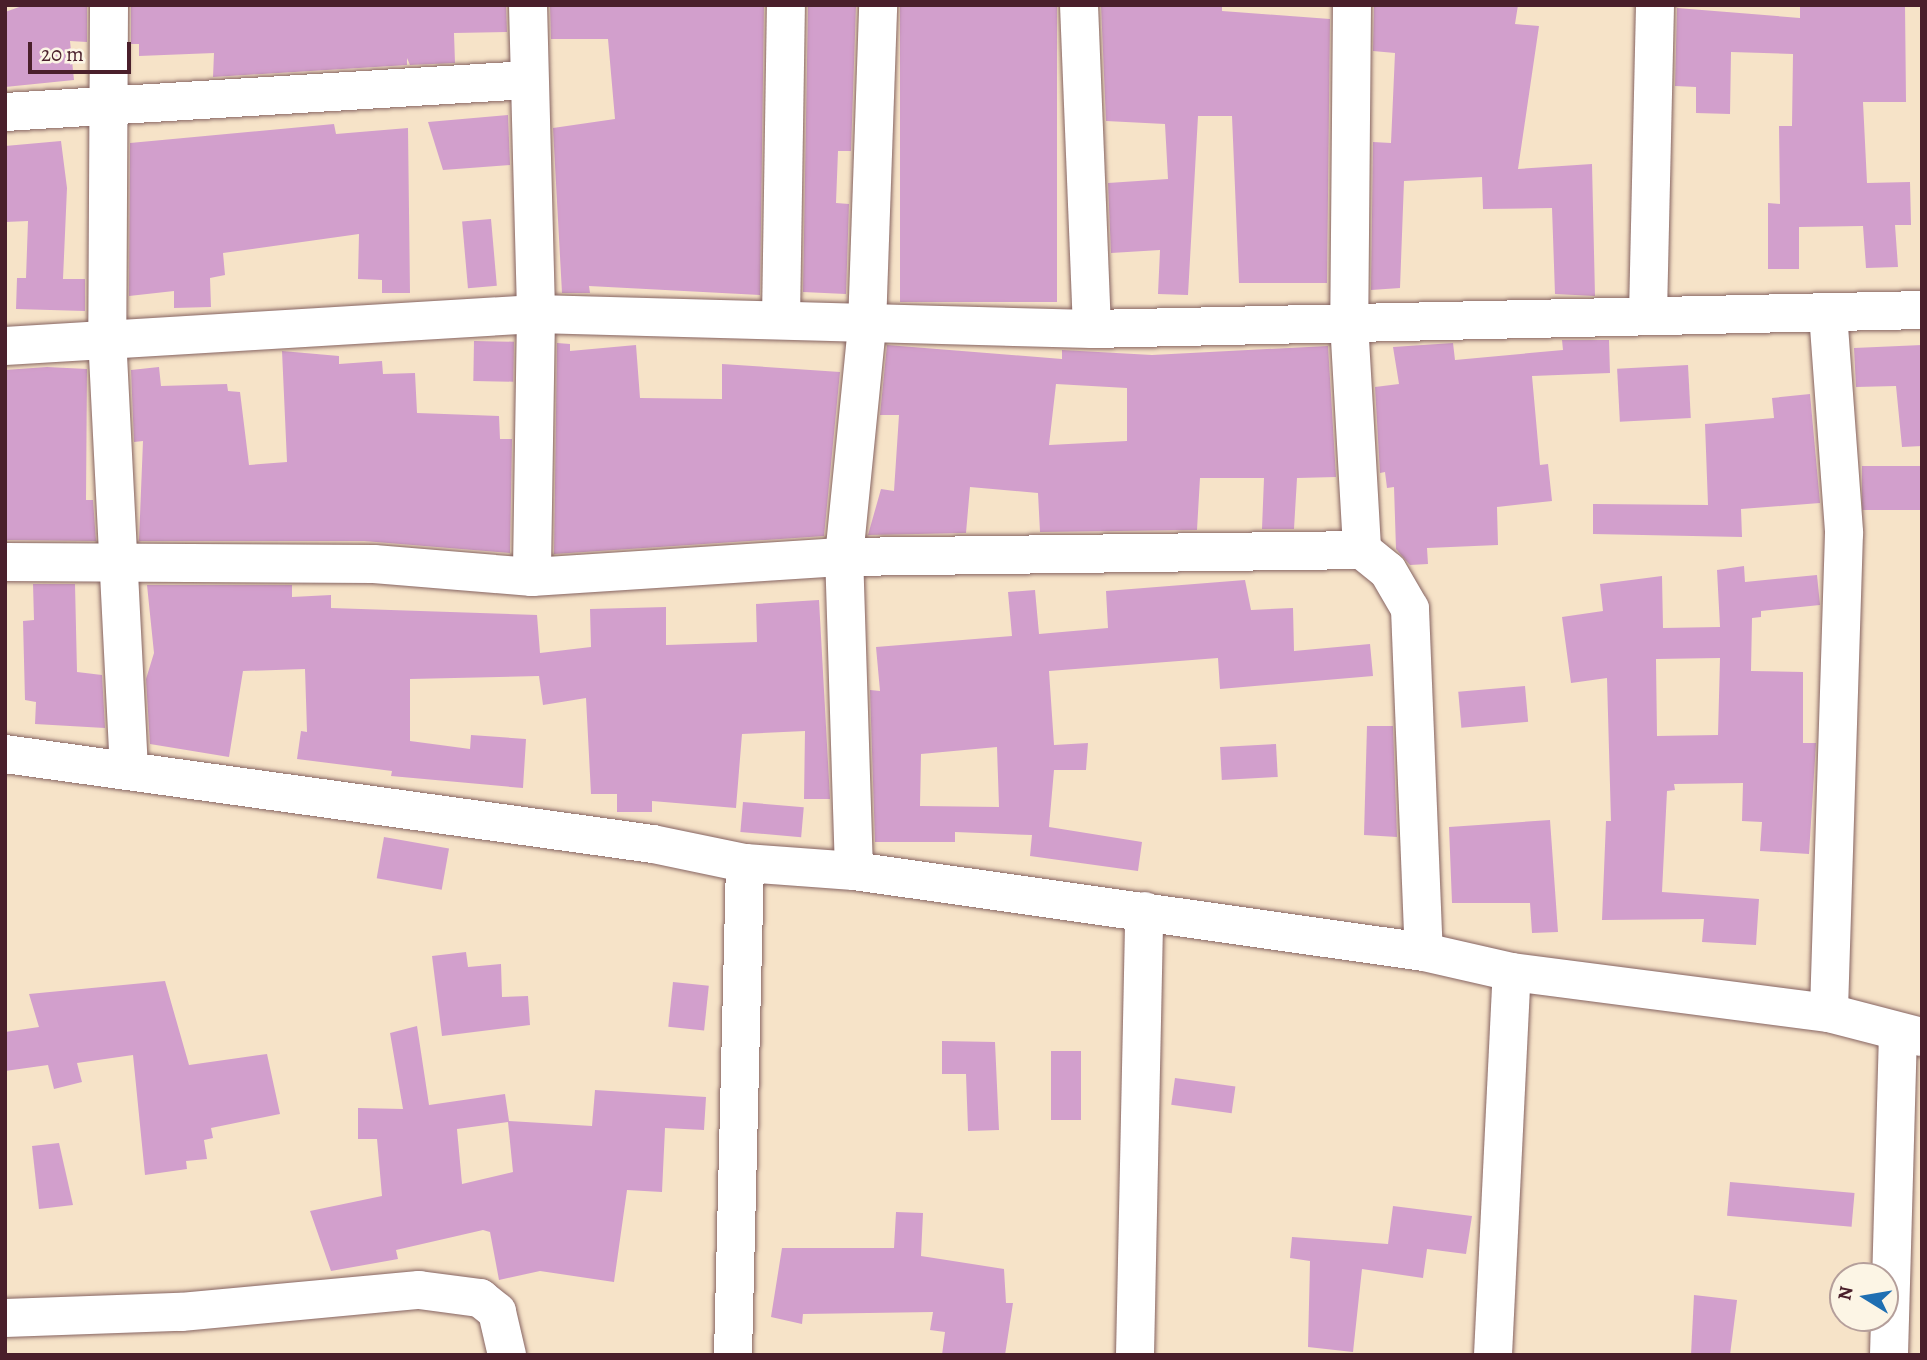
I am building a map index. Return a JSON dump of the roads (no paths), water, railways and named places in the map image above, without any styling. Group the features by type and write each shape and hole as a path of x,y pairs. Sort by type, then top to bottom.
{"street":[{"path":"109,5 107,336 121,560 128,767"},
{"path":"528,5 536,314 532,577"},
{"path":"781,319 786,5"},
{"path":"854,871 844,557 867,326 878,5"},
{"path":"1079,5 1091,329"},
{"path":"1352,5 1349,322 1362,550"},
{"path":"1647,314 1654,5"},
{"path":"5,112 108,101 528,80"},
{"path":"5,346 107,336 536,314 781,319 867,326 1091,329 1647,314 1922,310"},
{"path":"1829,313 1844,533 1829,1013"},
{"path":"5,562 121,560 374,565 532,577 844,557 1362,550 1388,571 1410,609 1424,952"},
{"path":"5,754 128,767 745,863 854,871 1424,952 1513,972 1829,1013 1910,1035 1889,1355"},
{"path":"733,1355 745,863"},
{"path":"1135,1355 1144,911"},
{"path":"1493,1355 1513,972"},
{"path":"5,1318 181,1312 419,1290 480,1298 497,1312 507,1355"}]}
